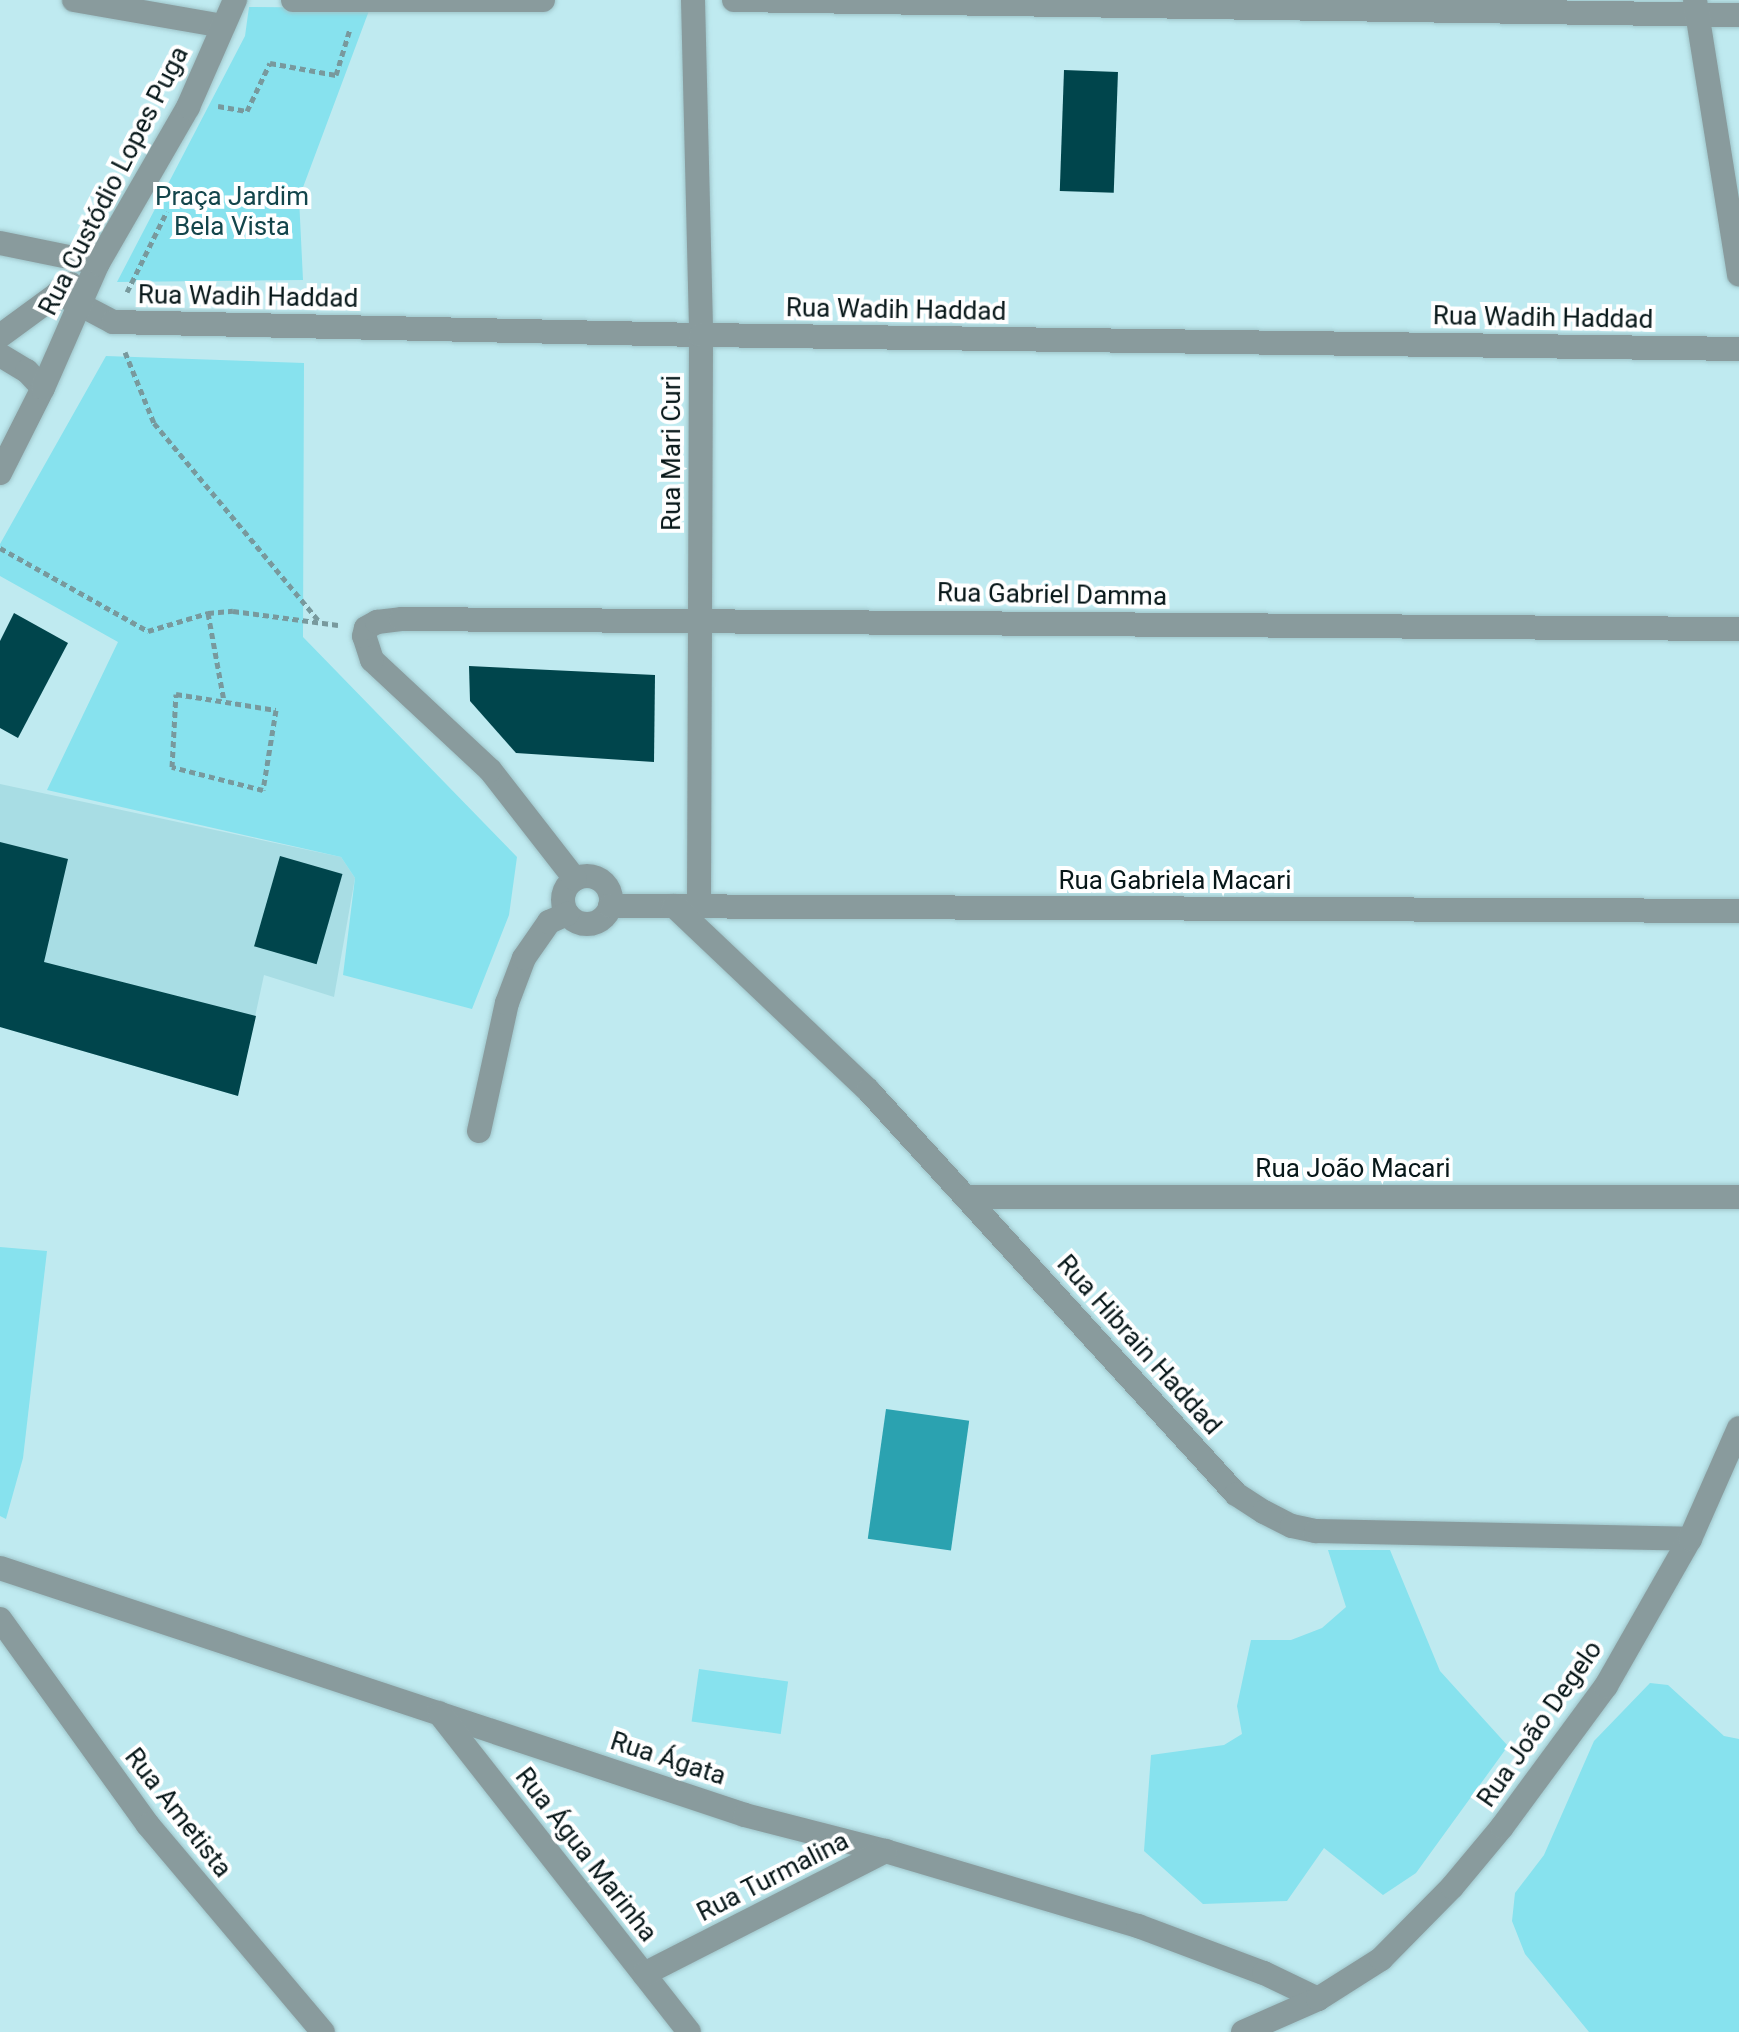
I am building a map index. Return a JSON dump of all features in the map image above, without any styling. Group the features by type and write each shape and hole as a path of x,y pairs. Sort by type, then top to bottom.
{"street":[{"path":"74,0 223,26"},
{"name":"Rua Custódio Lopes Puga","path":"0,473 43,388 98,263 188,107 235,0"},
{"path":"293,0 543,0"},
{"name":"Rua Mari Curi","path":"693,0 701,335 699,906"},
{"path":"734,0 1696,7 1739,15"},
{"path":"1696,7 1739,275"},
{"path":"0,243 98,263"},
{"path":"0,336 98,263"},
{"name":"Rua Wadih Haddad","path":"58,293 113,322 701,335 1739,349"},
{"path":"0,355 27,371 43,388"},
{"name":"Rua Gabriel Damma","path":"366,628 377,622 401,619 1739,629"},
{"path":"366,628 364,636 372,660 490,770 575,879"},
{"path":"583,876 598,880 609,891 610,906 595,923 579,923 567,914 563,906 565,891 575,879 583,876"},
{"name":"Rua Gabriela Macari","path":"610,906 1739,911"},
{"name":"Rua Hibrain Haddad","path":"674,906 868,1090 1236,1494 1292,1526 1316,1531 1690,1539"},
{"path":"479,1131 507,1003 524,958 549,922 567,914"},
{"name":"Rua João Macari","path":"967,1197 1739,1197"},
{"name":"Rua João Degelo","path":"1243,2032 1318,1999 1381,1959 1452,1887 1502,1827 1606,1686 1690,1539 1739,1428"},
{"name":"Rua Ágata","path":"0,1568 745,1815 885,1851 1138,1926 1264,1973 1318,1999"},
{"name":"Rua Ametista","path":"0,1619 148,1825 323,2032"},
{"name":"Rua Água Marinha","path":"439,1713 689,2032"},
{"name":"Rua Turmalina","path":"644,1974 885,1851"}],"path":[{"path":"188,107 217,106 247,111 270,63 336,75 358,1"},
{"path":"113,322 154,423 320,622"},
{"path":"0,548 148,631 208,613 233,611 366,628"},
{"path":"208,613 224,701"},
{"path":"176,694 224,701 276,710 263,790 172,767 176,694"}],"shaded area":[{"path":"0,784 341,857 355,878 334,997 264,975 238,1096 0,1027"},
{"path":"886,1409 969,1421 951,1550 868,1539"}],"green space":[{"name":"Praça Jardim Bela Vista","path":"249,7 370,8 299,198 303,280 117,282 245,36"},
{"path":"106,356 304,363 303,637 517,857 509,915 472,1009 343,975 355,878 341,857 47,790 118,642 0,576 0,544"},
{"path":"0,1247 47,1251 23,1458 6,1519 0,1516"},
{"path":"1328,1550 1390,1550 1440,1671 1508,1746 1416,1873 1383,1895 1324,1848 1287,1901 1203,1904 1144,1851 1151,1755 1224,1745 1242,1734 1237,1706 1251,1640 1291,1640 1322,1628 1346,1607"},
{"path":"699,1669 788,1682 781,1734 692,1721"},
{"path":"1650,1683 1668,1685 1724,1736 1739,1739 1739,2032 1589,2032 1525,1954 1512,1921 1515,1893 1544,1855 1594,1741"}],"building":[{"path":"1064,70 1118,72 1114,193 1060,191"},
{"path":"14,613 68,643 18,738 0,728 0,641"},
{"path":"469,666 655,675 654,762 516,753 470,701"},
{"path":"0,842 68,859 44,962 256,1016 238,1096 0,1027"},
{"path":"280,856 342,874 317,964 254,946"}]}
